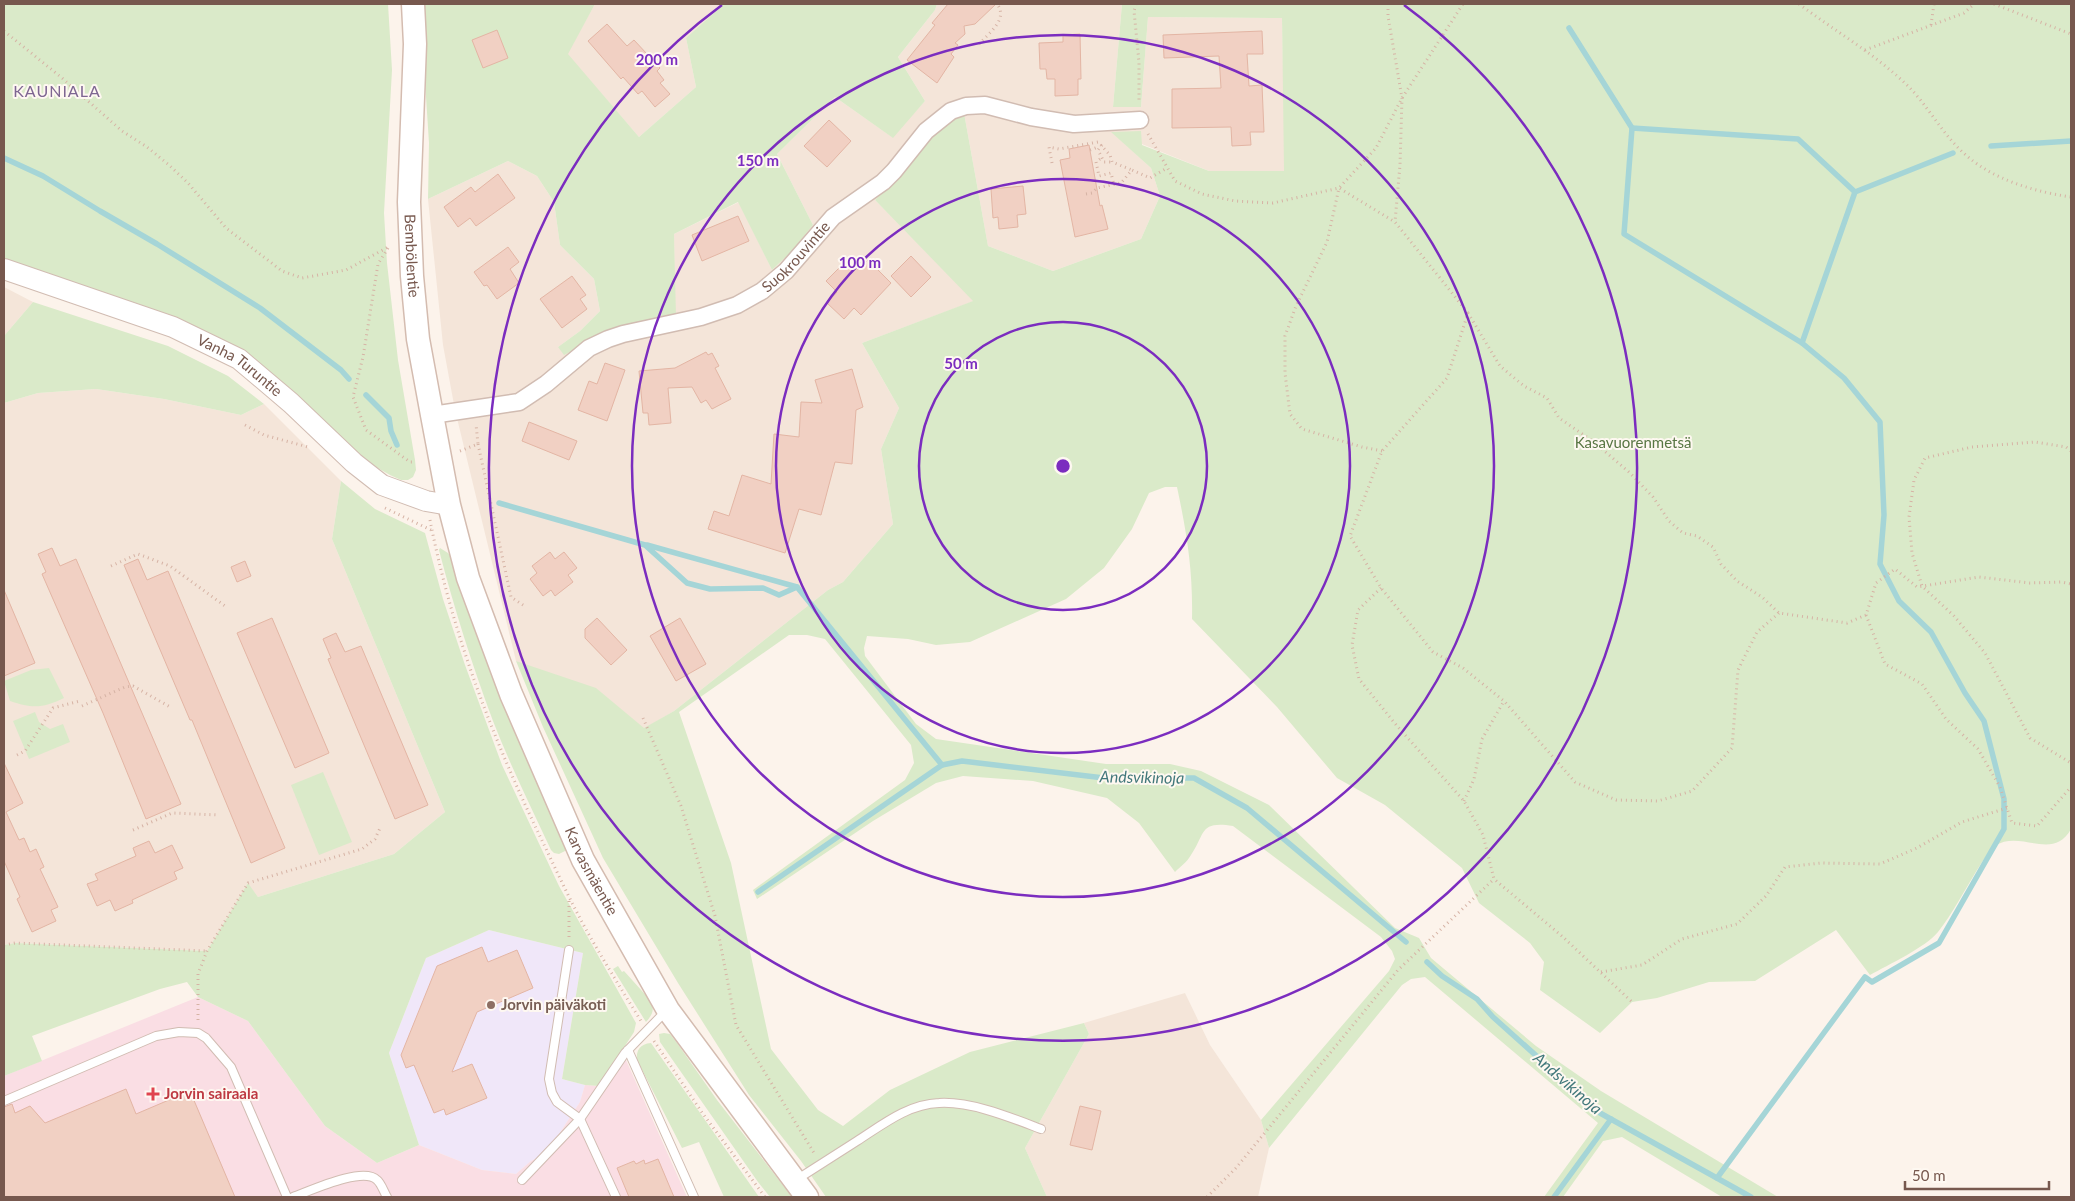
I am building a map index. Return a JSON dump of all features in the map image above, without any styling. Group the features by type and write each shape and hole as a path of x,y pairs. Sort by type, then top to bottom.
{"main road":[{"name":"Bembölentie","path":"413,4 416,44 409,202 412,276 418,339 449,506"},
{"name":"Karvasmäentie","path":"449,506 468,578 511,694 583,860 668,1010 801,1189"}],"street":[{"name":"Suokrouvintie","path":"432,416 519,402 546,384 590,348 608,339 701,317 737,305 762,291 786,271 833,216 882,182 894,171 926,131 951,111 966,106 985,106 1031,118 1074,124 1140,120"},
{"name":"Vanha Turuntie","path":"4,270 173,327 239,360 291,404 354,463 382,485 426,501 449,506"}],"lane":[{"path":"569,950 550,1079 552,1093 557,1102 580,1119 616,1197"},
{"path":"522,1180 580,1119 628,1050 668,1010"},
{"path":"4,1100 156,1036 179,1032 198,1033 206,1038 231,1067 287,1197"},
{"path":"628,1050 694,1197"},
{"path":"801,1189 821,1164 892,1119 918,1106 940,1102 970,1106 1009,1117 1041,1129"},
{"path":"294,1197 328,1184 356,1176 368,1175 377,1180 386,1197"}],"path":[{"path":"979,44 999,21 1002,13 997,4"},
{"path":"1136,4 1134,10 1139,62 1138,99 1140,120 1176,182 1202,194 1234,201 1273,203 1339,188 1395,222 1468,313 1500,366 1524,386 1547,398 1559,418 1594,442 1647,491 1669,521 1683,533 1697,536 1712,547 1721,564 1737,581 1762,597 1779,613 1847,623 1866,615"},
{"path":"1388,4 1388,16 1402,98 1400,165 1395,222"},
{"path":"1382,451 1302,429 1290,414 1285,373 1284,336 1296,306 1327,242 1339,188 1376,148 1402,98 1464,4"},
{"path":"1799,4 1832,29 1865,50 1908,87 1966,156 1996,176 2050,194 2071,197"},
{"path":"1931,25 1934,4"},
{"path":"1865,50 1964,13 1974,4"},
{"path":"1994,4 2071,34"},
{"path":"4,31 62,78 122,131 147,147 169,165 188,183 226,228 282,271 302,278 346,270 390,246 378,264 365,349 353,397 366,430 410,462 415,462"},
{"path":"1052,163 1049,147 1059,149 1098,142 1110,155 1112,162"},
{"path":"1100,146 1098,150 1100,159 1104,162 1112,162 1150,178 1167,168"},
{"path":"1090,150 1100,146"},
{"path":"1100,159 1094,161 1099,176 1111,173 1114,185"},
{"path":"1086,194 1092,193 1097,188 1121,183 1132,170"},
{"path":"1468,313 1447,378 1382,451 1350,536 1381,588 1433,652 1463,668 1504,701 1575,782 1616,800 1658,801 1692,791 1732,748 1738,670 1757,632 1779,613"},
{"path":"474,410 478,444 511,597 526,607"},
{"path":"245,425 264,435 311,448"},
{"path":"2071,451 2066,447 2035,442 1972,447 1925,458 1914,480 1909,517 1912,554 1922,586 1954,616 1985,653 2030,738 2071,763"},
{"path":"455,454 478,444"},
{"path":"384,507 392,513 432,530"},
{"path":"111,566 138,554 170,566 225,606"},
{"path":"2071,584 2062,582 2030,583 1979,577 1917,587 1895,569 1876,583 1866,615 1885,664 1922,684 1946,719 1978,750 2000,787 2012,823 2037,826 2071,786"},
{"path":"1381,588 1358,610 1352,645 1359,679 1402,732 1464,801 1483,835 1494,879 1562,937 1632,1002"},
{"path":"82,706 125,687 133,686 172,708"},
{"path":"17,755 25,751 53,708 80,701"},
{"path":"1464,801 1474,779 1482,739 1504,701"},
{"path":"643,718 681,806 715,916 736,1025 821,1164"},
{"path":"1600,972 1642,965 1682,939 1736,924 1766,896 1784,867 1821,863 1880,864 1917,848 1962,822 2007,808"},
{"path":"133,830 172,813 219,815"},
{"path":"198,1033 198,974 207,951 248,883 362,849 375,839 381,826"},
{"path":"1207,1197 1236,1168 1398,970 1494,879"},
{"path":"569,896 569,950"},
{"path":"4,945 14,943 207,951"}],"shaded area":[{"path":"595,4 724,4 686,38 696,87 639,137 567,54"},
{"path":"937,4 1122,4 1113,107 1141,107 1148,17 1282,18 1285,171 1209,171 1112,132 1151,168 1160,196 1141,239 1053,271 988,246 964,113 900,173 875,200 974,301 862,343 899,408 881,449 893,524 843,582 828,590 674,711 644,729 516,661 455,410 443,345 428,199 508,161 537,176 554,202 560,245 594,279 600,311 580,331 558,347 589,341 620,326 675,316 674,234 739,202 772,270 791,252 813,225 777,154 835,97 892,137 925,101 898,57 935,10"},
{"path":"4,287 33,302 4,336"},
{"path":"96,389 164,399 241,415 264,404 341,481 332,539 445,812 394,854 258,897 248,884 207,951 15,943 4,945 4,403 38,393"},
{"name":"Jorvin päiväkoti","path":"489,930 583,953 562,1079 585,1085 580,1102 546,1154 531,1161 516,1174 482,1170 419,1145 389,1053 426,958"},
{"path":"1185,993 1210,1045 1261,1120 1269,1148 1258,1197 1047,1197 1025,1148 1089,1034 1084,1023"},
{"name":"Jorvin sairaala","path":"198,997 248,1021 325,1126 377,1163 419,1145 482,1170 516,1174 531,1161 546,1154 580,1102 585,1085 599,1086 622,1051 687,1197 4,1197 4,1076"}],"green space":[{"path":"4,4 388,4 392,70 384,213 387,263 398,360 415,460 416,470 413,477 408,480 401,480 376,467 346,443 285,385 4,262"},
{"path":"420,4 595,4 568,54 639,137 696,87 686,38 724,4 937,4 935,10 898,57 925,101 893,138 835,97 777,154 813,225 791,252 772,270 738,202 674,234 676,316 620,326 564,355 558,347 580,331 600,311 594,279 560,245 554,202 537,176 508,161 428,199 429,143"},
{"name":"Kasavuorenmetsä","path":"1122,4 2071,4 2071,829 2064,839 2055,843 2015,841 1995,846 1983,860 1954,910 1938,932 1916,950 1870,975 1836,930 1755,981 1709,982 1657,998 1632,1002 1600,1033 1540,990 1544,962 1530,943 1479,903 1462,868 1385,805 1337,778 1277,707 1192,619 1189,553 1177,487 1165,487 1149,493 1132,529 1104,568 1066,599 970,642 936,645 908,639 867,636 864,648 865,656 916,724 936,739 1106,764 1170,764 1201,771 1269,805 1395,928 1419,938 1431,958 1536,1046 1601,1091 1778,1197 1722,1197 1622,1137 1603,1141 1563,1197 1544,1197 1598,1123 1425,977 1411,979 1402,985 1269,1148 1261,1120 1389,971 1395,959 1392,951 1381,937 1233,826 1214,825 1205,830 1189,858 1175,872 1139,823 1107,798 1033,781 963,776 936,783 873,821 757,899 753,890 905,780 914,763 911,745 825,639 807,635 789,635 679,712 731,863 771,1049 818,1110 843,1126 890,1090 970,1052 1084,1023 1089,1034 1025,1148 1047,1197 826,1197 801,1161 749,1095 678,983 603,858 543,727 516,661 596,688 644,728 674,711 828,590 843,582 893,524 881,449 899,408 862,343 973,301 875,200 941,126 964,113 988,246 1053,271 1141,239 1160,196 1151,168 1111,132 1141,131 1142,145 1209,171 1284,171 1282,18 1148,17 1141,107 1113,107"},
{"path":"33,302 168,346 228,376 264,404 241,415 164,399 96,389 38,393 4,403 4,336"},
{"path":"341,481 375,509 425,533 443,599 502,765 559,886 636,1023 634,1032 599,1086 585,1085 562,1079 583,953 489,930 426,958 389,1053 419,1145 377,1163 325,1126 248,1021 198,997 187,982 160,989 32,1036 42,1061 4,1076 4,945 15,943 207,951 248,883 258,897 394,854 445,812 332,539"},
{"path":"440,548 448,553 453,560 508,716 567,850 559,854 551,850 493,721 457,615"},
{"path":"49,668 64,698 50,704 38,706 10,701 4,681 31,670"},
{"path":"35,712 39,722 50,729 63,724 70,742 29,759 13,721"},
{"path":"323,772 352,842 319,855 291,785"},
{"path":"618,966 651,1001 652,1012 646,1022 613,969"},
{"path":"659,1034 670,1034 717,1100 792,1197 770,1197 758,1182 660,1042"},
{"path":"651,1043 759,1197 724,1197 699,1142 682,1148 637,1060 637,1053 640,1048"}],"building":[{"path":"948,4 996,4 975,24 964,26 965,34 955,43 958,45 951,54 954,57 937,83 907,60 935,25 932,23"},
{"path":"607,24 627,46 634,40 660,68 657,71 664,80 660,83 670,94 655,107 642,91 638,94 623,77 621,79 588,41"},
{"path":"497,30 508,58 483,68 472,40"},
{"path":"1262,31 1263,54 1247,54 1249,86 1262,85 1264,132 1250,132 1251,145 1232,146 1231,127 1172,128 1172,89 1221,88 1219,56 1164,58 1163,35"},
{"path":"1080,34 1081,79 1078,79 1078,95 1055,96 1055,79 1047,79 1046,69 1040,69 1039,43 1063,42 1063,35"},
{"path":"829,120 851,141 827,167 804,146"},
{"path":"1089,145 1100,206 1102,205 1108,229 1075,237 1060,160 1070,158 1069,149"},
{"path":"498,174 515,198 476,226 470,218 458,227 444,207 471,187 475,192"},
{"path":"1023,186 1026,214 1017,215 1018,227 999,229 998,217 993,218 991,189"},
{"path":"738,216 749,241 702,261 692,235"},
{"path":"508,247 519,262 510,269 519,283 497,299 474,272"},
{"path":"911,256 931,277 911,297 891,276"},
{"path":"847,260 858,270 868,260 891,283 861,315 854,308 844,319 827,303 837,292 826,281"},
{"path":"572,276 586,295 580,299 587,309 562,328 540,299"},
{"path":"706,352 708,355 712,353 719,366 715,368 731,399 712,409 706,400 701,403 692,387 668,388 671,423 649,425 648,413 643,413 639,371 675,368"},
{"path":"605,363 625,370 607,421 578,410 589,381 597,384"},
{"path":"852,369 863,407 856,410 852,464 835,462 821,515 799,509 785,553 708,529 714,511 729,516 742,475 771,484 774,434 799,437 801,402 822,403 815,380"},
{"path":"529,422 577,441 569,460 522,441"},
{"path":"52,548 60,566 76,559 181,804 146,819 103,713 42,574 46,572 38,554"},
{"path":"550,552 555,559 564,552 577,568 568,575 573,582 555,596 551,590 543,596 530,579 537,573 532,566"},
{"path":"138,559 147,580 168,571 285,848 251,863 192,720 190,720 124,565"},
{"path":"245,561 251,576 237,582 231,567"},
{"path":"4,590 35,663 4,676"},
{"path":"272,618 329,753 295,768 237,633"},
{"path":"597,618 627,650 611,665 585,638 585,629"},
{"path":"680,618 706,664 676,681 650,636"},
{"path":"336,633 345,652 361,646 428,805 395,819 328,659 331,658 323,639"},
{"path":"4,763 23,803 6,812 19,840 24,838 30,852 36,849 44,867 40,869 58,907 51,910 56,921 32,932 17,899 20,897 4,861"},
{"path":"149,841 155,853 172,845 183,868 174,872 177,879 132,900 133,903 115,911 110,900 97,906 87,884 98,880 95,874 136,856 133,848"},
{"path":"482,947 488,962 517,950 533,988 477,1012 452,1072 472,1064 487,1098 446,1115 444,1109 434,1113 414,1065 406,1068 401,1055 437,966"},
{"path":"126,1089 136,1114 190,1091 235,1197 4,1197 4,1107 12,1104 15,1113 30,1106 45,1123"},
{"path":"1080,1106 1101,1111 1092,1150 1070,1145"},
{"path":"658,1159 674,1197 629,1197 617,1168 634,1161 636,1164 644,1160 645,1164"}],"waterway":[{"path":"1569,28 1632,128"},
{"path":"1802,343 1624,234 1632,128 1798,139 1855,192"},
{"path":"1991,146 2071,141"},
{"path":"1717,1178 1865,977 1872,982 1939,943 2004,829 2004,799 1984,721 1965,693 1931,632 1899,601 1880,564 1884,515 1880,422 1844,378 1802,343 1855,192 1953,153"},
{"path":"4,158 43,176 260,308 341,370 349,379"},
{"path":"366,395 389,418 391,431 397,445"},
{"path":"499,503 645,545 687,583 710,589 763,588 779,595 797,587 942,765"},
{"path":"647,545 797,587"},
{"name":"Andsvikinoja","path":"758,892 942,765 962,761 1104,778 1194,778 1247,808 1406,942"},
{"name":"Andsvikinoja","path":"1427,962 1442,976 1477,999 1493,1017 1600,1113 1751,1197"},
{"path":"1554,1197 1611,1119"}],"place":[{"name":"Jorvin päiväkoti","path":"491,1005"},
{"name":"Jorvin sairaala","path":"153,1094"}],"district":[{"name":"KAUNIALA","path":"57,91"}]}
